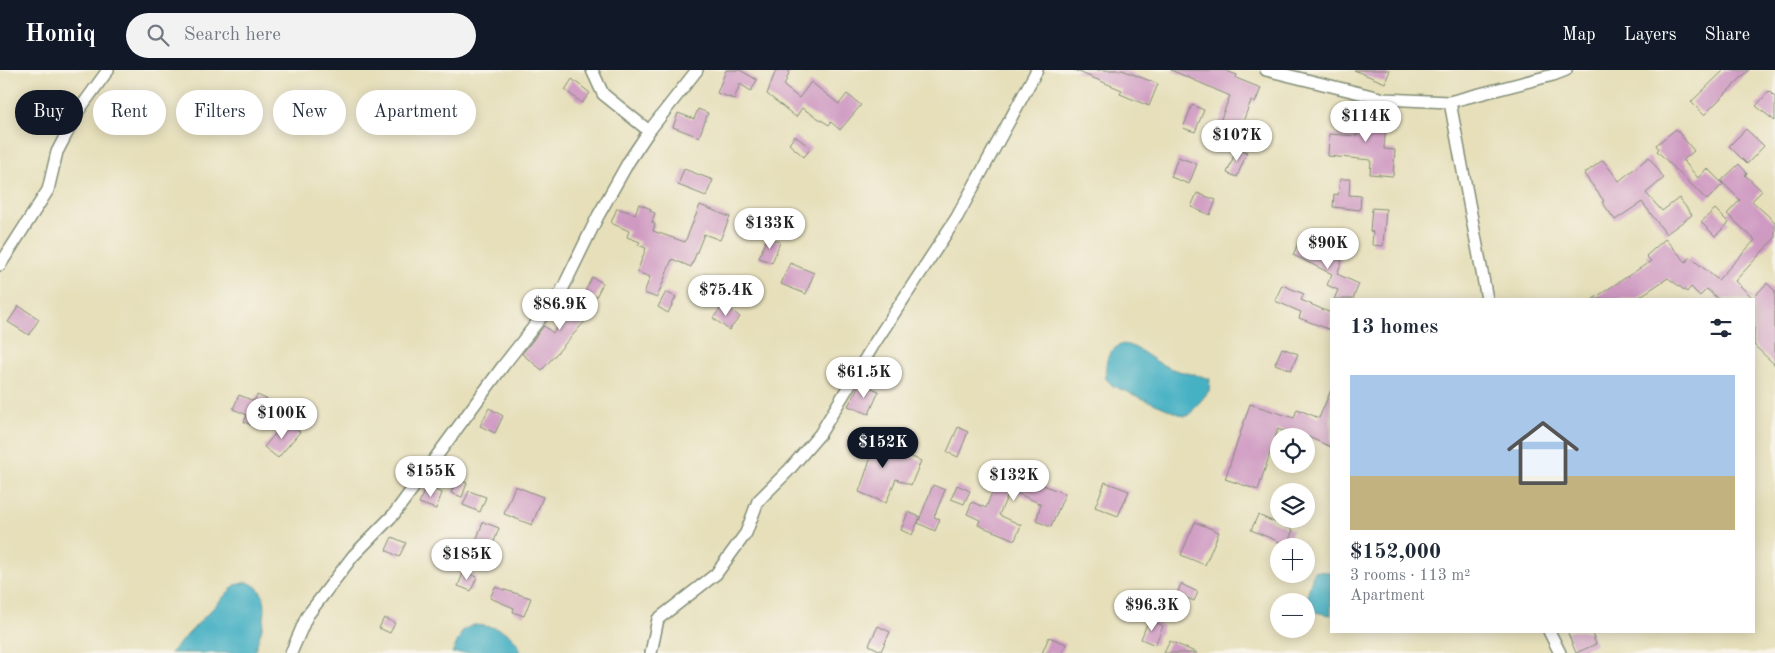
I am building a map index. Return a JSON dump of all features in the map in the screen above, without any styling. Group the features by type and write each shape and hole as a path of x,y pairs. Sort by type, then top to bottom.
{"street":[{"path":"0,264 48,190 57,152 79,110 108,70"},
{"path":"592,70 603,94 649,131"},
{"path":"291,653 307,616 353,556 394,514 503,366 561,292 598,216 649,131 697,70"},
{"path":"651,653 658,619 716,574 746,533 758,501 788,471 820,434 874,344 957,217 1037,70"},
{"path":"1266,70 1384,99 1450,102 1566,70"},
{"path":"1450,102 1487,298"},
{"path":"1550,633 1560,653"}],"water":[{"path":"1123,344 1134,347 1170,368 1210,379 1209,391 1189,415 1184,416 1113,386 1106,379 1106,362 1110,353"},
{"path":"1315,571 1330,572 1330,615 1315,611 1315,593 1308,593 1311,583 1315,583"},
{"path":"247,582 256,587 262,594 265,603 263,624 254,653 170,653 235,585"},
{"path":"473,625 496,628 509,634 521,652 452,653 463,630"}],"building":[{"path":"726,70 740,70 757,80 751,91 740,84 734,99 717,93"},
{"path":"776,70 790,70 784,86 799,98 811,82 839,104 847,94 861,105 840,130 831,122 829,125 802,108 796,117 767,94"},
{"path":"1074,70 1122,70 1158,84 1149,106 1120,94 1122,90"},
{"path":"1171,70 1224,70 1237,75 1236,78 1261,88 1255,103 1251,101 1238,134 1218,126 1230,96"},
{"path":"1354,70 1390,70 1385,83"},
{"path":"1724,70 1749,70 1704,115 1691,102"},
{"path":"572,79 590,93 582,103 565,90"},
{"path":"1769,91 1775,97 1775,121 1756,106"},
{"path":"1192,105 1204,110 1195,132 1183,128"},
{"path":"1359,108 1387,110 1384,149 1395,150 1393,176 1370,174 1371,160 1328,156 1329,134 1357,136"},
{"path":"698,109 708,113 699,137 673,127 678,113 694,119"},
{"path":"1676,129 1694,151 1683,160 1698,178 1707,168 1723,184 1707,200 1657,151 1659,149 1656,145"},
{"path":"1746,129 1764,146 1747,164 1729,146"},
{"path":"795,136 811,148 804,157 789,144"},
{"path":"1237,148 1247,152 1237,177 1227,173"},
{"path":"1178,157 1197,164 1189,184 1171,177"},
{"path":"1649,157 1664,178 1646,193 1662,211 1679,198 1692,215 1666,234 1642,202 1615,220 1584,174 1603,160 1619,181"},
{"path":"1739,164 1747,173 1745,175 1762,191 1752,201 1775,222 1775,238 1735,281 1753,298 1717,298 1707,289 1700,296 1691,287 1687,292 1668,278 1638,298 1595,298 1651,261 1646,256 1665,239 1686,262 1690,257 1718,280 1755,240 1727,214 1740,200 1721,181"},
{"path":"684,169 713,180 706,196 678,185"},
{"path":"1340,179 1350,179 1349,195 1361,196 1360,210 1333,207 1334,194 1338,195"},
{"path":"1197,193 1216,200 1210,215 1191,207"},
{"path":"639,204 651,209 650,211 655,213 652,222 655,224 653,231 685,242 700,205 730,217 720,240 704,234 691,267 672,259 657,298 644,293 650,277 637,272 646,248 638,245 640,242 627,237 629,231 611,223 617,208 635,214"},
{"path":"1372,208 1386,209 1383,246 1372,245 1373,232 1370,231"},
{"path":"1715,209 1729,223 1715,236 1701,222"},
{"path":"767,237 780,242 772,263 759,258"},
{"path":"1299,241 1342,261 1337,274 1359,284 1353,298 1334,298 1338,290 1327,285 1332,274 1293,255"},
{"path":"790,263 814,273 806,294 781,284"},
{"path":"592,277 603,283 596,297 593,296 582,315 587,319 542,370 522,354 544,326 553,333 587,292 585,292"},
{"path":"1767,283 1775,291 1775,365 1755,346 1754,297"},
{"path":"1282,285 1304,294 1301,300 1330,313 1330,330 1299,318 1301,312 1275,301"},
{"path":"666,292 676,297 668,313 658,307"},
{"path":"724,304 740,317 729,330 713,318"},
{"path":"19,306 39,319 29,335 8,322"},
{"path":"1282,348 1298,354 1291,370 1275,364"},
{"path":"860,383 879,391 869,414 848,406"},
{"path":"1330,392 1330,447 1315,440 1315,428 1270,428 1270,453 1258,490 1225,479 1250,404 1294,418 1297,409 1319,418"},
{"path":"239,395 254,401 257,395 271,401 259,428 244,422 247,415 233,409"},
{"path":"489,408 503,416 495,433 480,426"},
{"path":"286,421 300,432 278,458 264,447"},
{"path":"958,427 968,432 958,457 947,452"},
{"path":"852,433 862,437 861,440 894,454 896,450 921,461 911,485 896,479 886,503 859,492 871,457 846,447"},
{"path":"992,464 1065,494 1051,527 1036,521 1041,504 1010,490 999,515 1021,525 1015,540 978,525 980,520 967,514 972,502 986,508 994,487 984,483"},
{"path":"457,479 467,483 462,497 451,493"},
{"path":"1105,482 1129,491 1118,516 1095,507"},
{"path":"933,485 945,490 934,517 940,519 935,531 918,523"},
{"path":"957,485 970,491 964,504 951,499"},
{"path":"426,486 442,493 436,509 419,503"},
{"path":"515,486 543,497 532,525 504,514"},
{"path":"469,491 486,497 480,512 463,505"},
{"path":"908,512 920,517 912,535 901,530"},
{"path":"1258,515 1270,520 1270,528 1288,528 1293,530 1290,538 1270,538 1251,530"},
{"path":"483,522 499,528 492,547 476,541"},
{"path":"1195,522 1219,532 1205,565 1181,555"},
{"path":"392,537 406,543 399,557 386,550"},
{"path":"464,571 477,577 471,591 458,586"},
{"path":"1181,584 1198,592 1194,601 1177,594"},
{"path":"495,587 531,598 524,616 513,612 514,608 490,598"},
{"path":"384,618 395,623 390,633 379,628"},
{"path":"1149,619 1163,626 1155,645 1141,639"},
{"path":"878,626 890,632 881,651 869,645"},
{"path":"1568,633 1592,633 1596,644 1576,653"},
{"path":"1049,637 1066,644 1062,653 1042,653"},
{"path":"1170,641 1197,653 1164,653"}]}
